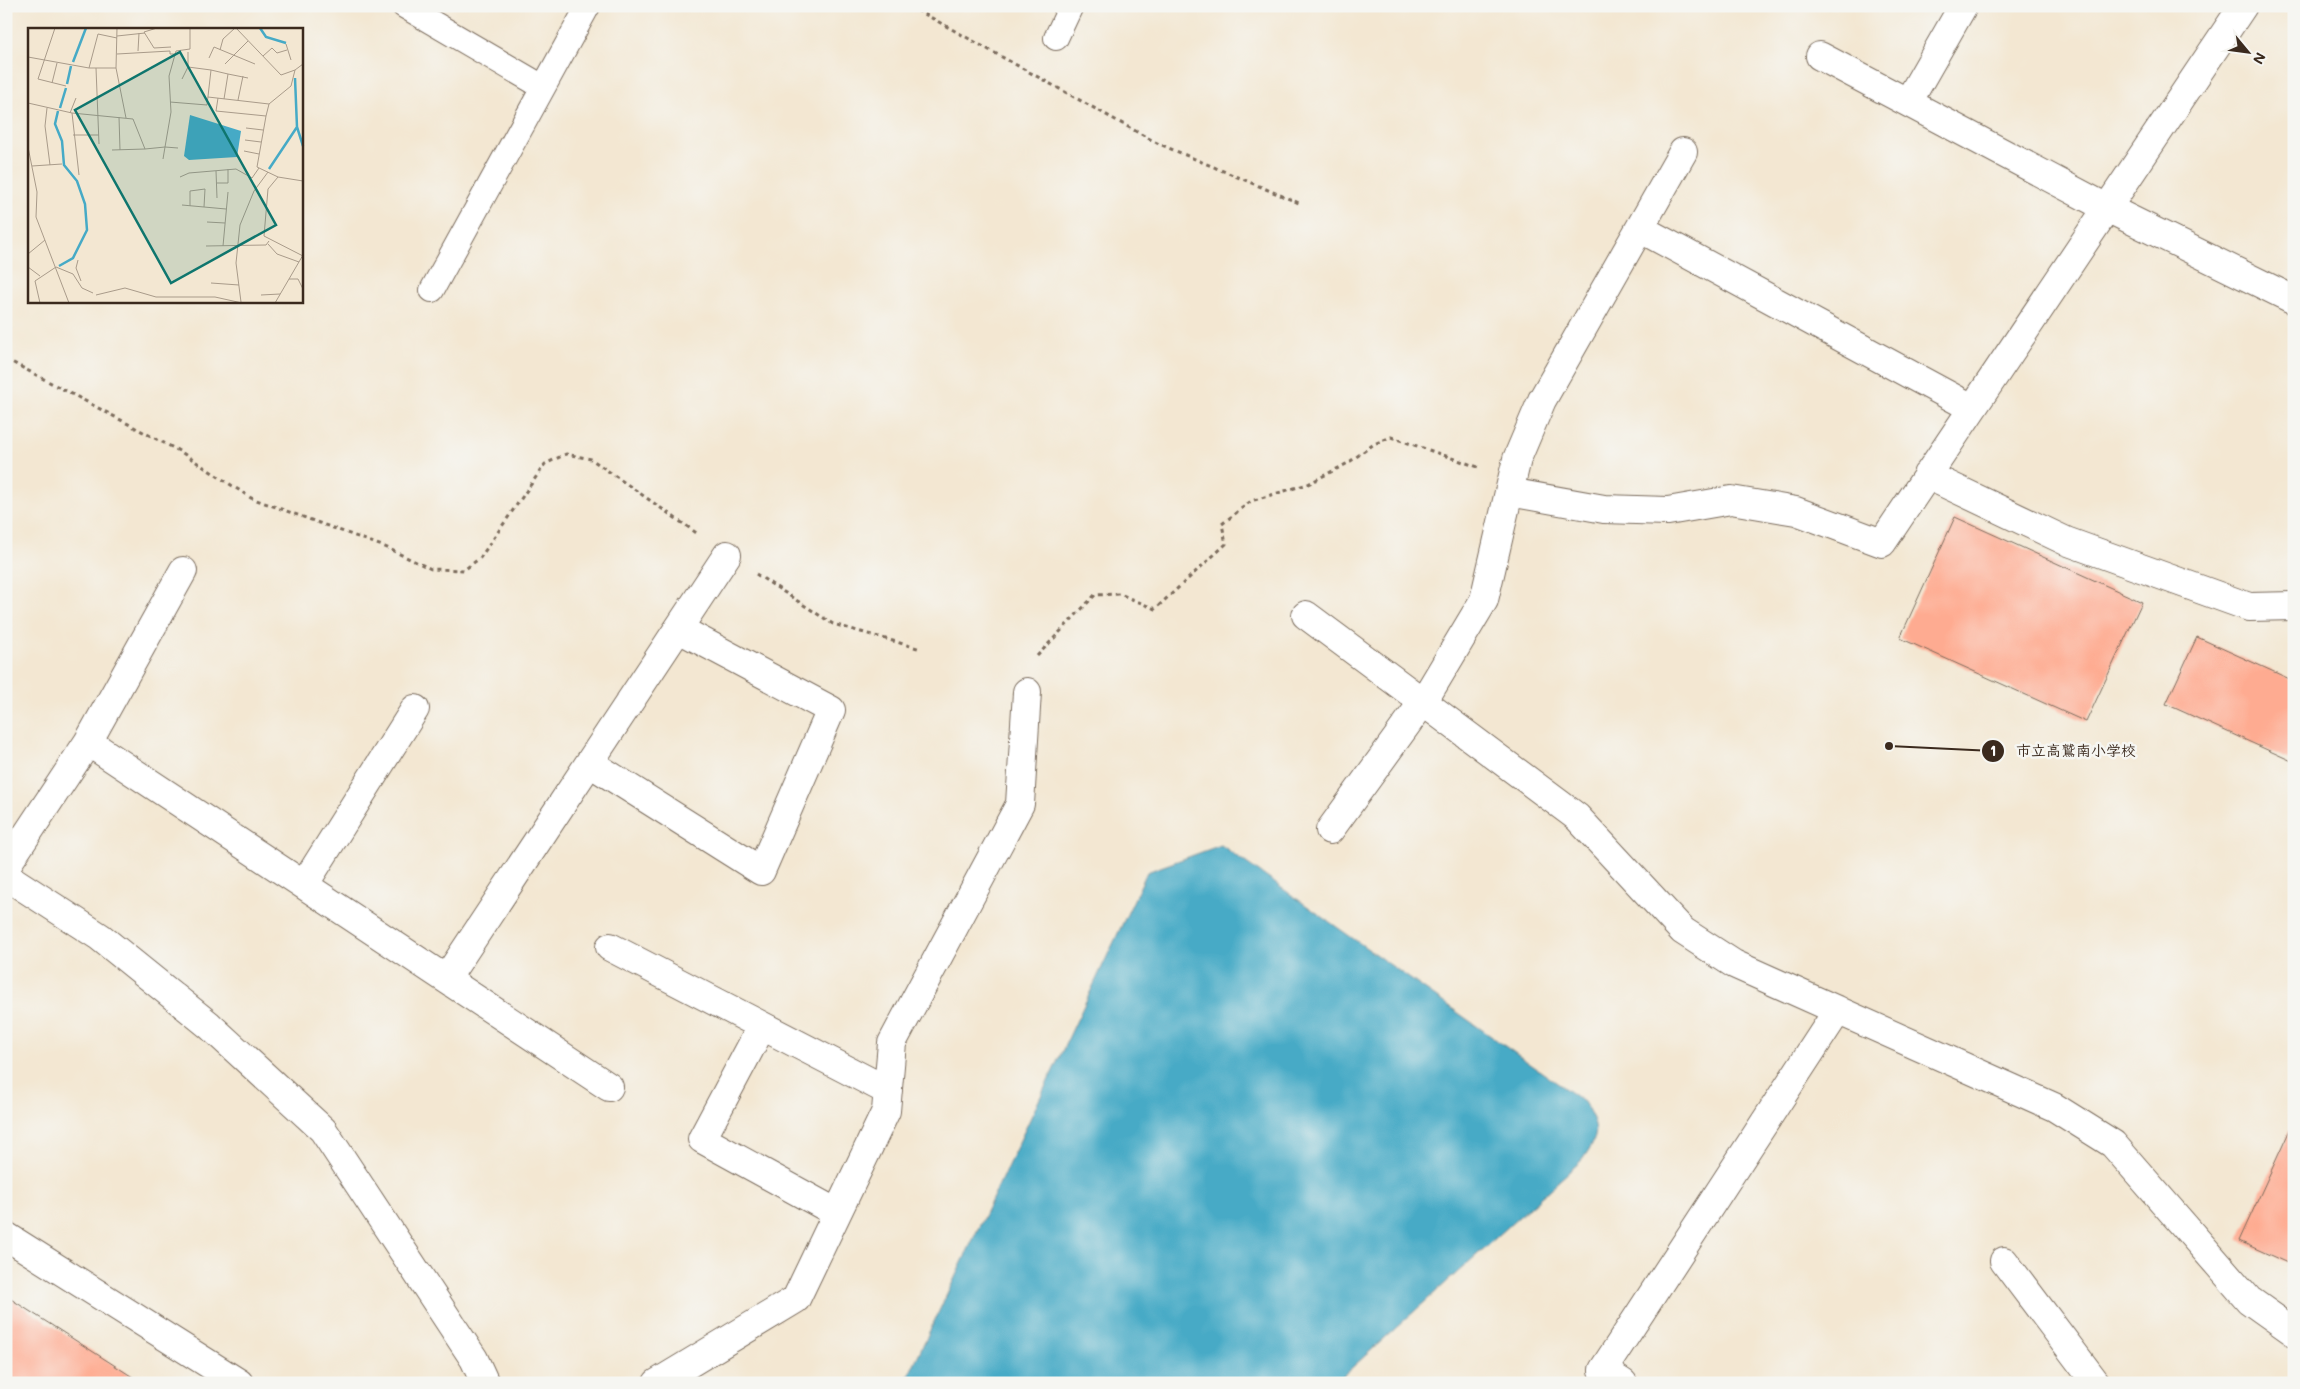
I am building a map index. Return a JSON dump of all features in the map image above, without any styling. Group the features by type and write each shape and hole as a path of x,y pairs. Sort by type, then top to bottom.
{"street":[{"path":"1908,102 1963,6"},
{"path":"1511,484 1604,509 1668,511 1730,500 1796,511 1882,543 2243,6"},
{"path":"1820,56 2107,208 2294,300"},
{"path":"1330,830 1423,702 1484,600 1517,459 1542,400 1641,229 1683,152"},
{"path":"1641,229 1972,408"},
{"path":"1927,475 2066,541 2249,607 2294,606"},
{"path":"446,979 727,555"},
{"path":"6,866 88,742 184,571"},
{"path":"1306,615 1577,817 1683,931 1734,964 2054,1107 2112,1144 2249,1300 2294,1332"},
{"path":"590,763 762,871 831,710 679,629"},
{"path":"657,1383 796,1298 886,1111 892,1043 1020,804 1027,692"},
{"path":"304,885 415,709"},
{"path":"88,742 609,1087"},
{"path":"6,876 100,937 209,1025 323,1130 474,1359 485,1383"},
{"path":"610,947 888,1091"},
{"path":"1623,1383 1603,1370 1838,1010"},
{"path":"762,1026 702,1139 837,1213"},
{"path":"6,1236 240,1383"},
{"path":"2004,1261 2096,1383"}],"lane":[{"path":"404,6 543,87"},
{"path":"432,290 588,6"},
{"path":"1056,38 1071,6"}],"path":[{"path":"910,6 1157,143 1298,203"},
{"path":"6,359 182,452 251,498 386,547 431,569 464,570 480,558 545,464 566,454 591,459 727,555 833,624 920,649"},
{"path":"1027,692 1026,669 1095,595 1120,594 1155,609 1226,544 1222,524 1252,501 1308,484 1348,463 1374,444 1391,437 1454,460 1511,484"}],"water":[{"path":"1221,845 1584,1102 1593,1119 1596,1131 1588,1151 1582,1160 1335,1383 905,1383 1147,872"}],"building":[{"path":"1955,517 2142,602 2086,722 1900,638"},
{"path":"2197,637 2294,681 2294,762 2166,704"},
{"path":"2294,1121 2294,1266 2239,1241"},
{"path":"6,1296 142,1383 6,1383"}],"place":[{"name":"市立高鷲南小学校","path":"1889,746"}]}
